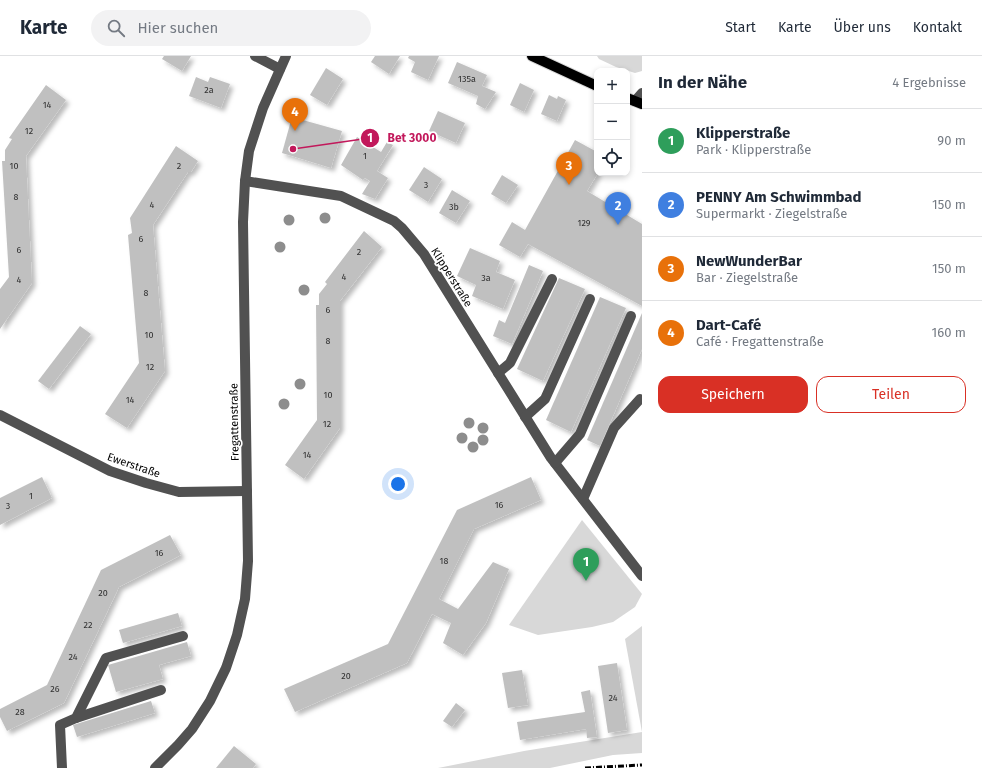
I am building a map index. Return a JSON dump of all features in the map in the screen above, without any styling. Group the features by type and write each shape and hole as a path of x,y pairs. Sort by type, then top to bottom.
{"main road":[{"path":"532,56 594,85"}],"street":[{"path":"256,56 280,69"},
{"name":"Fregattenstraße","path":"155,768 192,729 210,701 226,668 236,635 244,599 248,561 243,222 245,181 249,151 260,115 286,56"},
{"name":"Klipperstraße","path":"245,181 341,196 394,221 402,228 424,254 555,463 642,576"},
{"path":"498,373 510,363 552,279"},
{"path":"525,417 545,399 590,299"},
{"path":"555,463 580,434 631,316"},
{"path":"582,499 614,428 640,399"},
{"name":"Ewerstraße","path":"0,416 110,471 146,483 179,492 247,492"},
{"path":"76,718 106,658 183,636"},
{"path":"62,768 60,725 76,718 161,690"}],"shaded area":[{"path":"597,56 642,56 642,71 635,73 630,71 630,68 619,68 599,59"},
{"path":"582,520 642,594 635,607 613,622 592,627 538,635 509,625"},
{"path":"642,626 642,732 625,639"},
{"path":"642,732 642,753 613,755 550,768 438,768 524,751"}],"building":[{"path":"164,56 191,56 182,71 162,59"},
{"path":"375,56 400,56 389,74 371,62"},
{"path":"409,56 439,56 428,80 411,72 415,62 408,58"},
{"path":"457,62 487,75 482,86 496,92 485,109 476,104 478,96 448,83"},
{"path":"326,68 343,79 327,105 310,95"},
{"path":"196,77 208,82 210,77 230,84 221,108 189,96"},
{"path":"520,83 534,90 524,112 510,105"},
{"path":"46,85 66,100 26,156 32,283 0,329 0,289 9,277 2,161 5,161 5,150 12,139 9,138"},
{"path":"549,95 557,99 558,96 566,100 557,121 541,114"},
{"path":"438,111 465,123 456,143 429,131"},
{"path":"292,117 342,131 331,168 282,153"},
{"path":"357,137 381,152 387,142 393,145 377,171 388,178 375,199 362,194 370,181 365,178 363,180 341,165"},
{"path":"575,140 594,150 594,176 596,176 587,191 642,224 642,306 528,244 520,257 499,245 512,222 525,230"},
{"path":"176,146 198,161 191,172 188,172 153,225 165,371 127,428 105,414 139,363 128,235 132,233 130,218"},
{"path":"424,167 442,179 428,202 409,190"},
{"path":"502,175 518,185 506,203 491,194"},
{"path":"452,190 470,201 456,223 439,213"},
{"path":"364,231 382,247 340,301 340,428 304,479 285,465 317,420 316,305 319,305 319,294 327,284 325,282"},
{"path":"470,248 500,261 496,272 515,280 503,309 472,296 476,285 457,276"},
{"path":"529,265 543,271 512,344 493,336 499,320 505,323"},
{"path":"559,278 585,289 543,381 517,369"},
{"path":"600,297 626,308 571,432 546,420"},
{"path":"642,313 642,349 600,446 587,440"},
{"path":"80,326 91,334 49,389 38,381"},
{"path":"42,477 52,498 0,525 0,498"},
{"path":"531,477 541,500 474,529 439,599 458,609 493,562 509,569 486,623 463,655 443,643 451,623 432,614 407,663 295,712 284,689 388,644 457,510"},
{"path":"170,535 181,555 119,587 64,703 7,731 0,717 0,709 47,685 101,570"},
{"path":"178,613 182,626 123,643 119,630"},
{"path":"187,642 191,656 159,665 163,679 116,692 108,665"},
{"path":"617,663 627,730 608,733 598,666"},
{"path":"522,670 528,705 508,708 502,673"},
{"path":"590,690 597,737 587,738 586,729 520,740 517,722 585,712 581,692"},
{"path":"151,701 155,713 77,737 73,725"},
{"path":"456,703 465,710 452,727 443,721"},
{"path":"234,746 256,764 253,768 216,768"}],"railway":[{"path":"585,768 642,765"}],"place":[{"name":"Dart-Café","path":"295,131"},
{"name":"Bet 3000","path":"293,149"},
{"name":"NewWunderBar","path":"569,185"},
{"name":"PENNY Am Schwimmbad","path":"618,225"},
{"name":"Klipperstraße","path":"586,581"}]}
